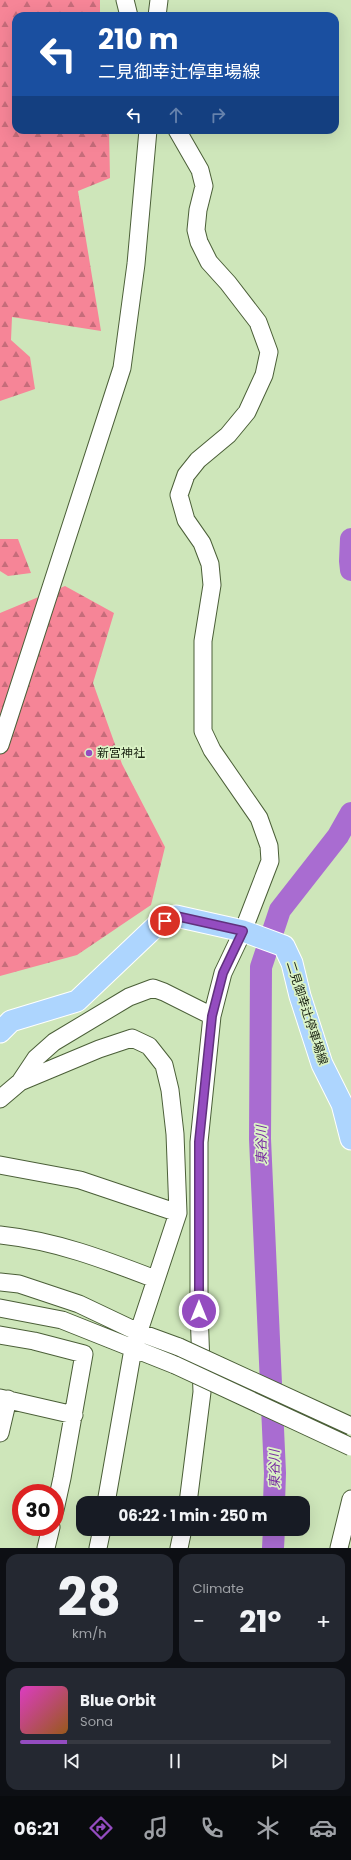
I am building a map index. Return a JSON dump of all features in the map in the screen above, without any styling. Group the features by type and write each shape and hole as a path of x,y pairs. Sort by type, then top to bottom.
{"main road":[{"name":"二見御幸辻停車場線","path":"0,1032 10,1021 77,1001 155,927 176,916 243,931 284,946 292,964 300,996 322,1064 342,1104 351,1139"}],"street":[{"path":"125,0 127,12"},
{"path":"158,12 159,0"},
{"path":"0,745 122,368 136,264 148,134"},
{"path":"179,134 200,170 204,186 198,210 196,230 199,242 209,262 228,283 258,322 269,352 264,375 247,412 228,435 194,465 186,475 179,495 186,520 202,543 210,564 212,585 203,641 203,731 212,750 259,818 270,846 270,861 243,931 223,973 212,1016 199,1142 199,1311 202,1392 189,1496"},
{"path":"0,1099 20,1082 36,1058 54,1042 129,997 153,988 212,1016"},
{"path":"20,1082 99,1049 132,1038 149,1046 164,1065 170,1090 175,1134 178,1213 133,1349 107,1496"},
{"path":"0,1165 80,1180 178,1213"},
{"path":"0,1235 32,1238 90,1254 156,1279"},
{"path":"0,1282 19,1284 79,1304 138,1332 179,1347 351,1426"},
{"path":"0,1308 62,1320 175,1365 351,1447"},
{"path":"0,1335 34,1341 84,1354 60,1484"},
{"path":"0,1433 4,1398 74,1415"},
{"path":"339,1548 351,1499"},
{"path":"46,1548 49,1536"},
{"path":"98,1548 101,1536"},
{"path":"179,1548 182,1536"}],"green space":[{"path":"0,0 100,0 100,12 12,12 12,134 109,134 110,178 78,191 101,331 12,317 11,340 30,357 35,389 0,401"},
{"path":"0,539 18,539 31,573 8,576 0,571"},
{"path":"65,586 114,613 93,683 122,764 165,847 151,905 77,955 0,976 0,613"}],"waterway":[{"name":"東谷川","path":"351,539 351,570"},
{"name":"東谷川","path":"274,1496 275,1473 260,1139 261,967 280,910 338,836 351,813"},
{"name":"東谷川","path":"273,1548 274,1536"}],"place":[{"name":"新宮神社","path":"89,753"}],"route":[{"path":"165,921 176,916 243,931 223,973 212,1016 199,1142 199,1311"}]}
